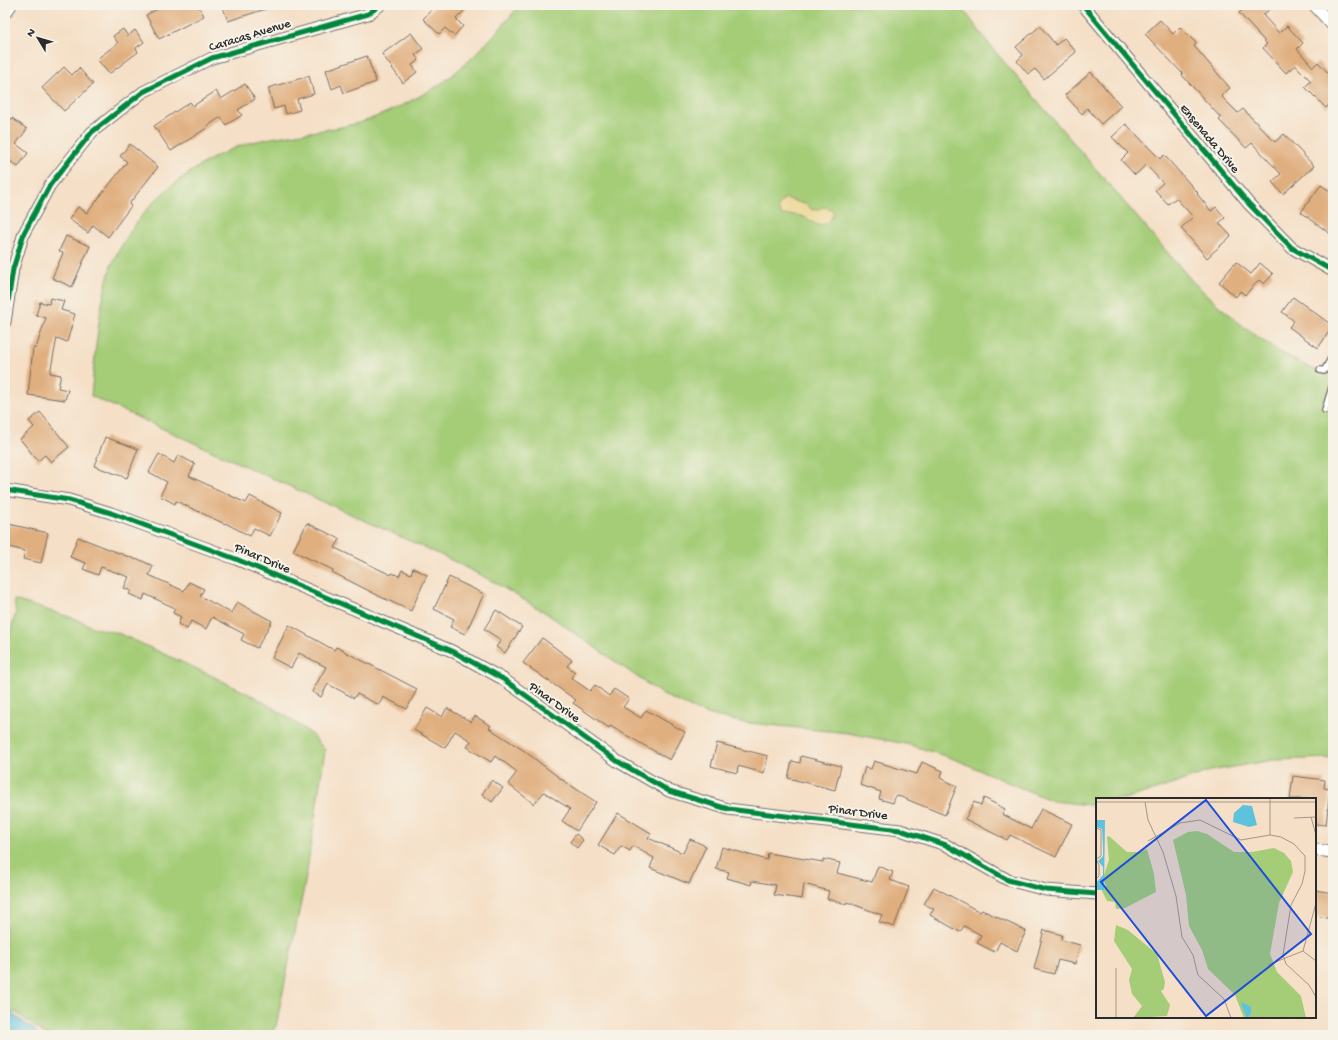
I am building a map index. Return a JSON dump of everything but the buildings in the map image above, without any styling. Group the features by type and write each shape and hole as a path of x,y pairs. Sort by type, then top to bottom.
{"street":[{"path":"5,12 10,5"},
{"name":"Caracas Avenue","path":"5,322 13,269 24,233 50,185 92,132 143,92 212,58 368,14 380,5"},
{"name":"Ensenada Drive","path":"1083,5 1249,204 1292,248 1333,271"},
{"path":"1314,5 1333,26"},
{"name":"Pinar Drive","path":"5,490 69,500 119,516 236,559 452,651 503,679 617,761 669,790 728,809 900,830 946,845 1008,880 1046,890 1096,894"},
{"path":"1316,850 1333,852"}],"lane":[{"path":"1320,370 1324,371 1333,356"},
{"path":"1326,410 1333,384"}],"green space":[{"path":"520,5 960,5 992,48 1192,281 1241,324 1275,349 1313,369 1333,377 1333,758 1273,760 1210,771 1159,789 1128,798 1096,798 1096,804 1089,805 1053,801 957,760 911,745 848,733 740,722 703,713 663,695 546,613 494,582 445,557 91,396 100,312 111,266 134,227 149,207 159,197 183,177 211,159 239,146 265,139 360,123 387,112 437,86 463,66 487,43"},
{"path":"14,600 73,618 95,628 118,633 208,674 255,697 286,716 311,734 325,750 306,877 276,1026 270,1035 46,1035 15,1012 5,1013 5,648 16,613"}],"sand":[{"path":"785,198 807,205 812,210 827,207 833,211 833,215 828,221 820,225 801,216 782,215 778,209 779,205"}],"water":[{"path":"5,1009 36,1031 38,1035 5,1035"}],"cycle path":[{"path":"5,322 13,269 24,233 50,185 92,132 143,92 212,58 368,14 380,5"},
{"path":"1083,5 1249,204 1292,248 1333,271"},
{"path":"5,490 69,500 111,513 236,559 452,651 503,679 617,761 669,791 728,809 900,830 946,845 1008,880 1046,890 1096,894"}]}
